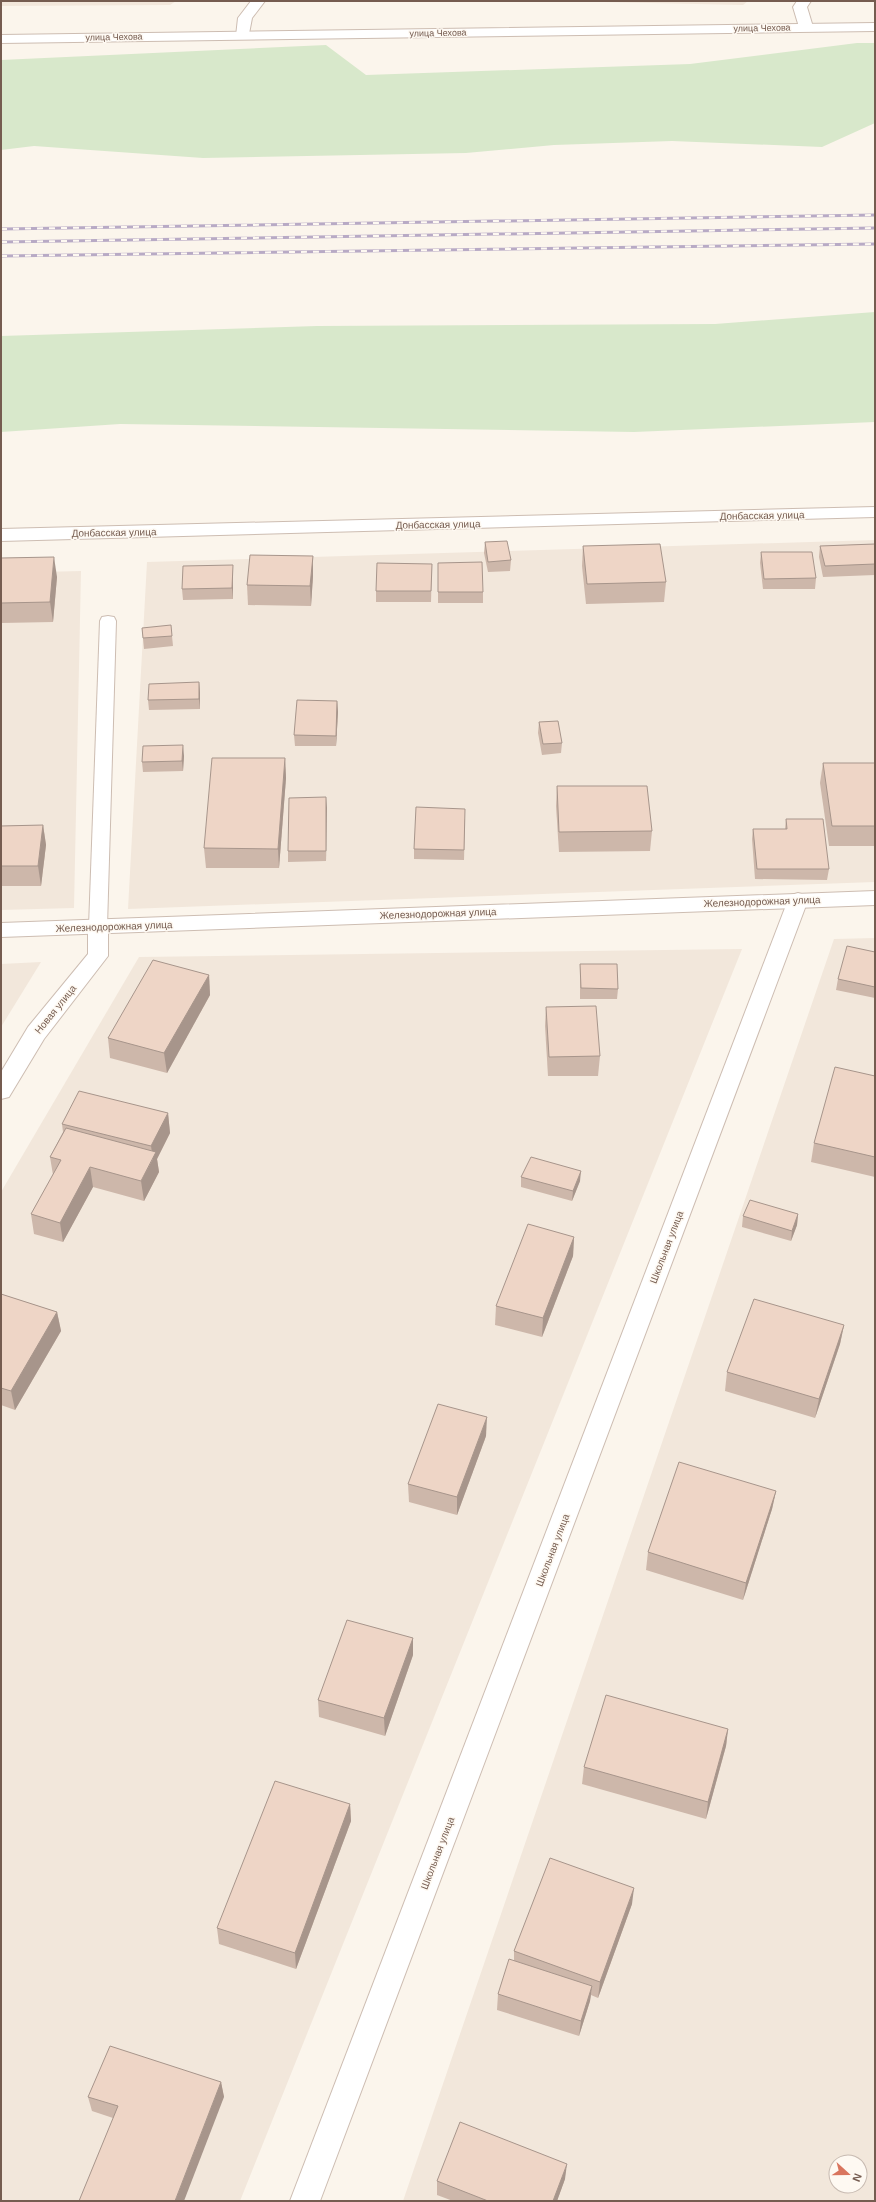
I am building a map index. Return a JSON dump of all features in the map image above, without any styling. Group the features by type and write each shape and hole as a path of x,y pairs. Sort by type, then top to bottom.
{"street":[{"path":"243,36 246,18 258,1"},
{"path":"804,1 800,7 806,28"},
{"name":"улица Чехова","path":"1,39 875,26"},
{"name":"Донбасская улица","path":"1,535 875,512"},
{"name":"Железнодорожная улица","path":"1,930 875,898"},
{"name":"Школьная улица","path":"305,2201 798,900"},
{"name":"Новая улица","path":"1,1091 36,1033 98,956 98,926"}],"lane":[{"path":"98,926 108,621"}],"shaded area":[{"path":"1,1 176,1 170,5 1,6"},
{"path":"557,1 748,1 743,5"},
{"path":"875,540 875,882 128,909 147,562"},
{"path":"81,571 74,908 1,910 1,573"},
{"path":"875,938 875,2201 403,2201 834,939"},
{"path":"742,949 240,2201 1,2201 1,1192 139,957"},
{"path":"41,962 1,1027 1,964"}],"green space":[{"path":"857,43 875,43 875,123 822,147 672,141 554,145 466,153 203,158 34,146 1,150 1,60 326,45 366,75 690,64"},
{"path":"875,312 875,422 634,432 120,424 1,432 1,336 317,326 715,324"}],"building":[{"path":"507,541 511,560 488,562 485,542"},
{"path":"660,544 666,582 587,584 583,546"},
{"path":"875,544 875,564 825,566 820,546"},
{"path":"761,552 812,552 816,578 764,579"},
{"path":"250,555 313,556 310,586 247,585"},
{"path":"54,557 50,602 1,603 1,558"},
{"path":"482,562 483,592 438,592 438,563"},
{"path":"377,563 432,564 431,591 376,591"},
{"path":"233,565 232,588 182,589 183,566"},
{"path":"171,625 172,636 143,638 142,628"},
{"path":"199,682 199,699 148,700 149,684"},
{"path":"297,700 337,701 336,736 294,735"},
{"path":"558,721 562,743 543,744 539,722"},
{"path":"183,745 182,761 142,762 143,746"},
{"path":"212,758 285,758 278,849 204,848"},
{"path":"823,763 875,763 875,826 832,826"},
{"path":"557,786 647,786 652,831 559,832"},
{"path":"326,797 326,851 288,851 289,798"},
{"path":"416,807 465,809 464,850 414,849"},
{"path":"786,819 823,819 829,869 757,869 753,829 787,829"},
{"path":"43,825 38,866 1,866 1,826"},
{"path":"847,946 875,952 875,987 838,979"},
{"path":"153,960 209,975 164,1053 108,1038"},
{"path":"580,964 617,964 618,989 581,988"},
{"path":"596,1006 600,1056 549,1057 546,1007"},
{"path":"835,1067 875,1076 875,1157 814,1143"},
{"path":"79,1091 168,1113 151,1146 62,1124"},
{"path":"66,1128 156,1152 141,1181 90,1167 60,1223 31,1214 61,1160 50,1157"},
{"path":"531,1157 581,1171 573,1191 521,1177"},
{"path":"750,1200 798,1214 792,1231 743,1216"},
{"path":"528,1224 574,1237 543,1318 496,1306"},
{"path":"1,1294 57,1312 11,1391 1,1388"},
{"path":"754,1299 844,1325 819,1399 727,1372"},
{"path":"438,1404 487,1417 457,1497 408,1484"},
{"path":"679,1462 776,1491 746,1583 648,1552"},
{"path":"347,1620 413,1638 384,1718 318,1700"},
{"path":"606,1695 728,1729 708,1802 584,1767"},
{"path":"275,1781 350,1804 295,1953 217,1928"},
{"path":"550,1858 634,1888 600,1982 514,1951"},
{"path":"509,1959 592,1986 581,2021 498,1994"},
{"path":"110,2046 221,2082 175,2201 79,2201 118,2106 88,2097"},
{"path":"460,2122 567,2164 553,2201 488,2201 437,2181"}],"railway":[{"path":"1,229 875,215"},
{"path":"1,242 875,228"},
{"path":"1,256 875,244"}]}
